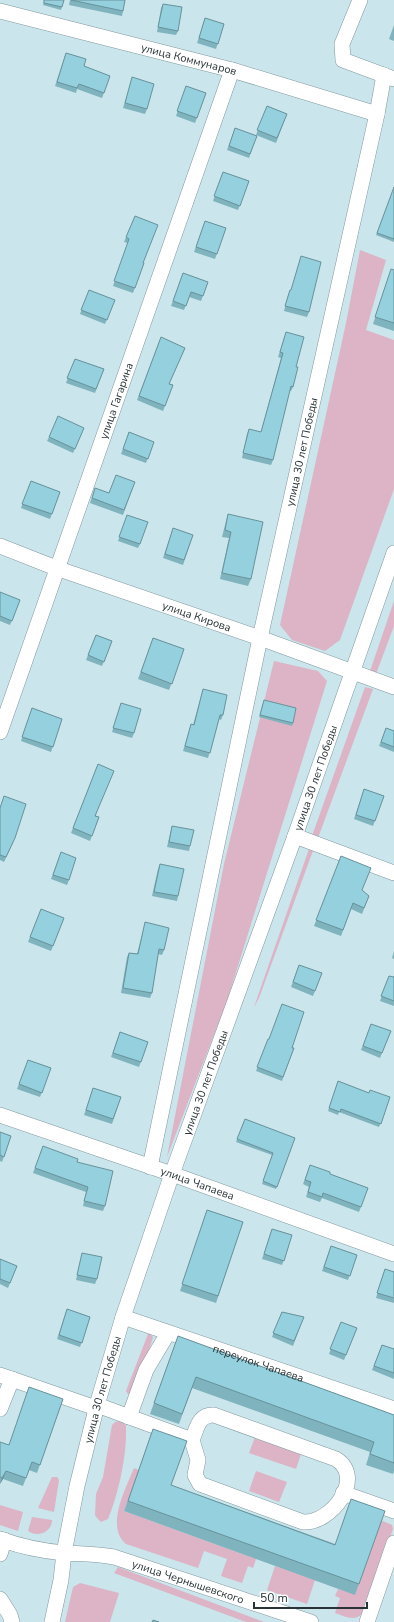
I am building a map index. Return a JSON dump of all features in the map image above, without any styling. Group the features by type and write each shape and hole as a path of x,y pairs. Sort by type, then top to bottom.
{"street":[{"path":"360,0 342,44 343,60 389,77"},
{"name":"улица Коммунаров","path":"0,11 232,70 377,114"},
{"name":"улица Гагарина","path":"0,732 56,568 232,70"},
{"name":"улица 30 лет Победы","path":"150,1167 260,638 377,114 389,77"},
{"name":"улица Кирова","path":"0,546 56,568 260,638 394,687"},
{"name":"улица 30 лет Победы","path":"52,1622 61,1580 64,1553 77,1486 97,1406 123,1318 172,1174 394,553"},
{"path":"294,836 394,873"},
{"name":"улица Чапаева","path":"0,1115 172,1174 394,1254"},
{"name":"переулок Чапаева","path":"123,1318 394,1409"},
{"path":"129,1417 146,1370 168,1333"},
{"path":"0,1409 6,1377 97,1406 192,1440"},
{"path":"214,1415 336,1459 347,1471 349,1478 337,1505 322,1517 311,1522 304,1522 200,1484 195,1475 198,1457 192,1440 201,1419 205,1416 214,1415"},
{"path":"343,1494 394,1511"},
{"path":"367,1622 394,1543"},
{"name":"улица Чернышевского","path":"1,1544 64,1553 114,1557 311,1622"},
{"path":"0,1599 10,1615 12,1622"}],"shaded area":[{"path":"360,250 386,260 366,330 394,340 394,489 340,640 325,651 292,640 280,625 346,323"},
{"path":"394,601 394,626 376,674 370,671"},
{"path":"274,661 318,671 327,681 228,998 167,1157 224,864"},
{"path":"365,687 373,689 318,838 312,836"},
{"path":"310,846 314,848 259,998 254,1007"},
{"path":"148,1334 153,1337 147,1357 130,1394 128,1394 126,1391"},
{"path":"120,1421 126,1425 125,1451 121,1475 112,1510 108,1519 101,1522 95,1515 96,1494 103,1477 112,1425 115,1422"},
{"path":"255,1437 301,1454 296,1469 249,1453"},
{"path":"134,1468 139,1470 124,1511 256,1559 253,1568 248,1566 242,1583 221,1576 227,1559 204,1551 198,1568 126,1544 120,1537 117,1528 117,1518 122,1496"},
{"path":"256,1471 287,1482 279,1502 249,1491"},
{"path":"52,1477 57,1477 59,1480 54,1512 38,1508"},
{"path":"0,1505 23,1512 18,1531 0,1525"},
{"path":"32,1517 52,1520 50,1528 44,1533 40,1534 28,1531"},
{"path":"383,1521 392,1525 393,1529 362,1614 356,1618 353,1618 335,1613 340,1598 335,1596 338,1589 355,1594 381,1522"},
{"path":"275,1566 315,1580 307,1604 267,1590"},
{"path":"118,1567 264,1622 246,1622 114,1573"},
{"path":"80,1583 119,1593 110,1622 65,1622 73,1587"}],"building":[{"path":"44,0 64,0 62,7 44,3"},
{"path":"71,0 125,0 123,11"},
{"path":"163,4 182,7 178,31 158,27"},
{"path":"205,18 224,24 218,44 199,38"},
{"path":"66,53 86,59 84,66 110,76 104,93 79,84 77,88 57,82"},
{"path":"132,77 154,84 147,109 125,103"},
{"path":"186,86 206,93 197,118 177,111"},
{"path":"267,106 287,114 277,138 257,130"},
{"path":"235,128 257,136 250,154 229,146"},
{"path":"223,172 249,181 240,206 214,196"},
{"path":"394,187 394,239 377,233"},
{"path":"135,216 158,225 135,288 114,281 129,239 126,237"},
{"path":"205,221 226,228 217,254 196,247"},
{"path":"301,256 321,262 309,312 285,306"},
{"path":"391,269 394,270 394,323 375,317"},
{"path":"183,273 208,282 203,296 191,292 186,306 173,301"},
{"path":"89,290 115,300 107,320 81,310"},
{"path":"286,332 304,337 296,367 298,367 293,387 291,386 273,460 243,453 249,429 261,432 283,353 280,352"},
{"path":"161,337 185,348 169,384 173,385 165,406 139,396"},
{"path":"75,359 104,369 96,389 67,378"},
{"path":"58,416 84,428 75,449 49,437"},
{"path":"129,432 154,442 148,459 123,449"},
{"path":"116,475 135,482 124,510 92,498 95,488 109,493"},
{"path":"31,481 60,492 52,514 22,504"},
{"path":"228,514 263,522 251,579 222,573 231,532 225,530"},
{"path":"127,515 148,522 140,544 119,537"},
{"path":"173,528 193,535 184,560 165,554"},
{"path":"0,592 20,600 12,621 0,616"},
{"path":"96,635 112,641 104,662 88,655"},
{"path":"153,638 184,649 172,684 141,672"},
{"path":"203,689 227,695 223,715 220,715 210,753 185,746 191,724 194,725"},
{"path":"264,700 296,708 293,723 260,715"},
{"path":"121,703 141,709 134,733 113,728"},
{"path":"32,708 62,719 53,747 22,737"},
{"path":"386,728 394,731 394,747 381,742"},
{"path":"98,764 114,771 95,816 99,817 92,836 73,828"},
{"path":"364,789 384,796 375,821 356,815"},
{"path":"4,796 26,804 15,838 6,857 0,855 0,808"},
{"path":"172,826 194,830 190,846 169,842"},
{"path":"61,852 76,858 69,880 53,875"},
{"path":"341,856 371,868 362,890 369,896 364,908 353,903 343,930 316,920"},
{"path":"160,864 184,869 178,896 154,892"},
{"path":"41,909 64,918 53,946 30,937"},
{"path":"145,922 169,928 164,950 159,949 152,993 123,988 129,953 138,954"},
{"path":"299,965 322,973 315,991 293,982"},
{"path":"389,976 394,977 394,1001 381,996"},
{"path":"282,1004 304,1012 292,1048 294,1048 283,1077 257,1067"},
{"path":"371,1024 391,1031 382,1053 363,1046"},
{"path":"120,1032 148,1042 141,1062 113,1053"},
{"path":"28,1060 51,1068 42,1093 19,1084"},
{"path":"338,1081 369,1093 370,1090 390,1097 381,1124 341,1109 340,1112 329,1108"},
{"path":"93,1088 121,1097 113,1119 86,1110"},
{"path":"245,1119 295,1138 277,1187 263,1181 273,1153 237,1139"},
{"path":"0,1132 11,1136 4,1157 0,1155"},
{"path":"43,1146 78,1159 77,1162 113,1171 105,1206 84,1201 88,1187 35,1168"},
{"path":"310,1165 368,1188 361,1207 323,1193 322,1197 308,1192 311,1182 305,1180"},
{"path":"207,1210 243,1222 218,1296 182,1284"},
{"path":"272,1229 292,1235 284,1261 264,1254"},
{"path":"331,1246 357,1255 350,1276 324,1267"},
{"path":"82,1253 102,1257 97,1279 77,1275"},
{"path":"0,1259 17,1266 10,1283 0,1279"},
{"path":"385,1269 394,1272 394,1298 377,1293"},
{"path":"67,1309 90,1317 82,1343 59,1335"},
{"path":"282,1312 304,1317 294,1341 273,1333"},
{"path":"341,1322 357,1328 346,1355 330,1349"},
{"path":"178,1336 394,1415 394,1463 370,1454 374,1442 196,1377 182,1414 154,1403"},
{"path":"382,1345 394,1349 394,1373 374,1366"},
{"path":"29,1387 63,1399 40,1465 32,1462 26,1478 6,1471 2,1478 0,1477 0,1442 9,1445"},
{"path":"153,1429 187,1441 171,1485 335,1545 351,1499 385,1511 359,1584 128,1501"}]}
